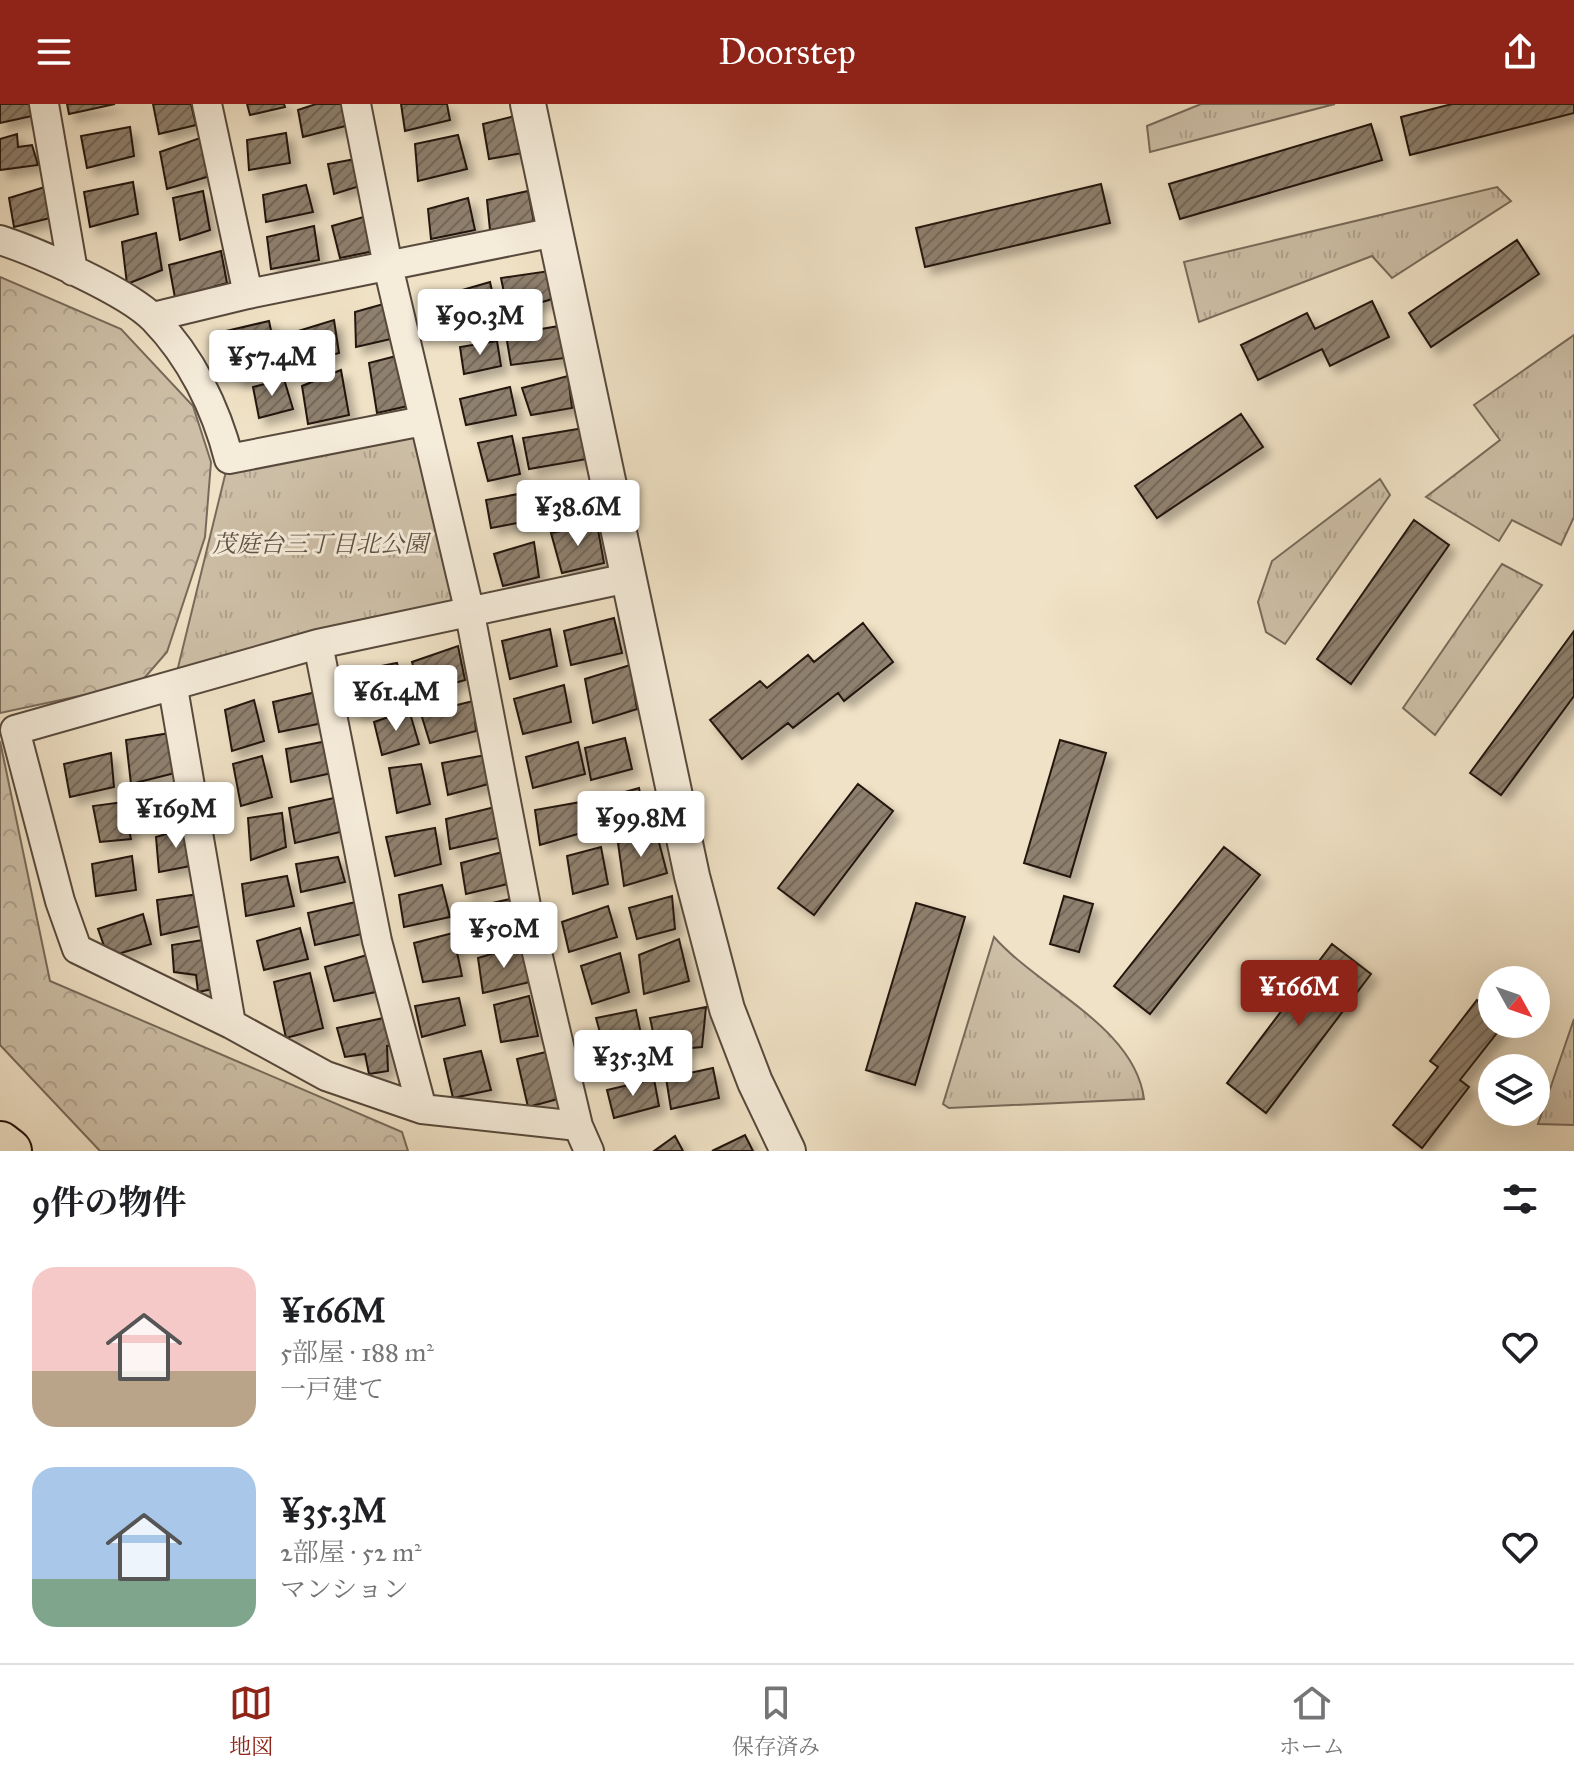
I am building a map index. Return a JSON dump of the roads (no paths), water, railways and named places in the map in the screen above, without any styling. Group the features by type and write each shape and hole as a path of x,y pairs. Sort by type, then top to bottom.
{"main road":[{"path":"0,1144 9,1151"}],"street":[{"path":"44,104 73,271"},
{"path":"207,104 248,294"},
{"path":"356,104 388,266 469,609 526,906 584,1138 422,1109 326,1076 231,1024 77,949 60,901 15,730 173,688 318,644 469,609 628,578"},
{"path":"528,104 692,876 727,1009 755,1082 788,1151"},
{"path":"153,317 248,294 555,232"},
{"path":"0,240 73,271 153,317 209,397 229,459 423,421"},
{"path":"318,644 377,941 422,1109"},
{"path":"173,688 231,1024"}],"park label":[{"name":"茂庭台三丁目北公園","path":"320,544"}]}
